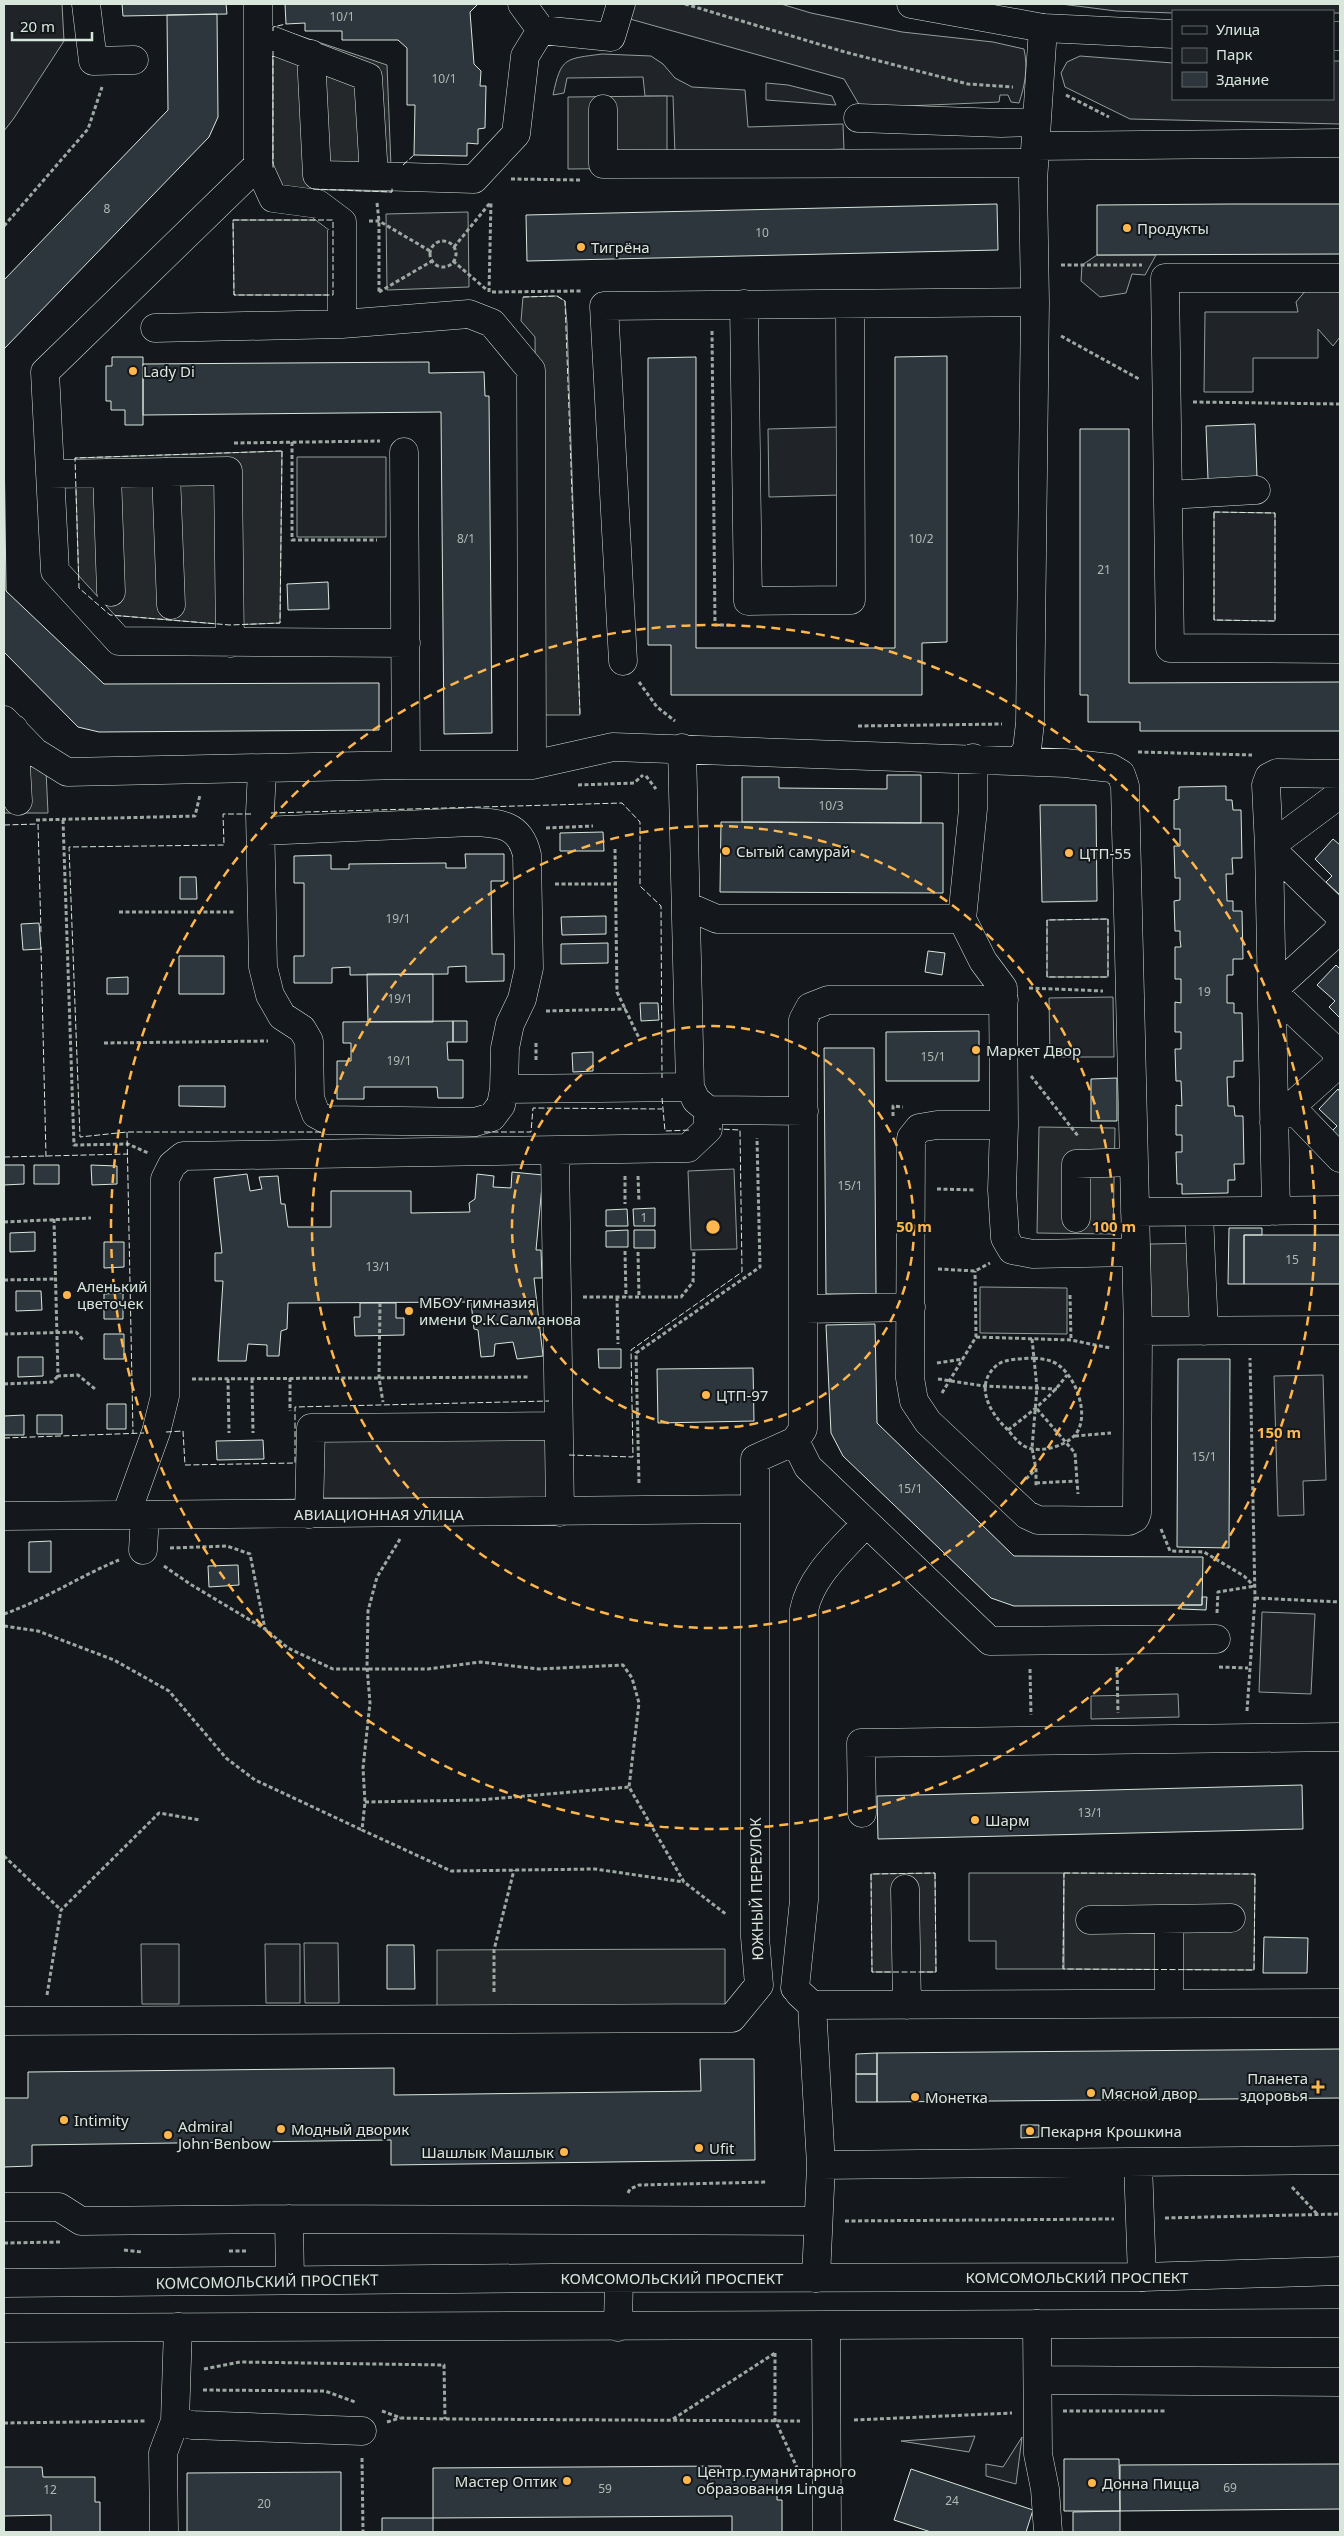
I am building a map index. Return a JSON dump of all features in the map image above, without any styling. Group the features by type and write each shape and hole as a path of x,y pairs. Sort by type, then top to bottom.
{"main road":[{"path":"86,4 93,61 122,60"},
{"path":"258,4 258,165 273,198 318,204 342,222 342,324"},
{"path":"522,4 541,30 611,37 621,4"},
{"path":"911,4 1043,28 1172,34"},
{"path":"1019,761 1027,749 1030,723 1036,144 1043,28"},
{"path":"310,54 317,176 474,178 516,134 525,56 541,30"},
{"path":"258,36 368,77 374,176"},
{"path":"603,109 603,164 1036,144 1340,144"},
{"path":"858,118 1001,123 1036,144"},
{"path":"258,165 44,372 55,571 119,642 406,643"},
{"path":"1340,278 1164,278 1170,648 1340,649"},
{"path":"744,304 748,601 851,600 850,304"},
{"path":"624,661 604,306 850,304 1035,312"},
{"path":"155,328 342,324 469,314 492,323 531,370 532,765"},
{"path":"404,452 406,765"},
{"path":"50,474 228,471 230,643"},
{"path":"166,472 171,605"},
{"path":"108,473 111,592"},
{"path":"1168,495 1256,490"},
{"path":"9,725 35,752 67,772 406,765 532,765 680,736 1112,768 1121,774 1125,786 1138,1331 1137,1513 1135,1518 1129,1521 1038,1520 1027,1515 928,1422 914,1401 920,1378 911,1307 911,1138 919,1128 937,1125 1004,1125"},
{"path":"9,725 18,801"},
{"path":"680,736 687,906 690,1087 696,1100 708,1110 804,1111"},
{"path":"973,758 973,809 962,919 983,961 1004,994 1002,1190 1005,1238 1012,1250 1033,1254 1135,1252"},
{"path":"261,831 472,822 498,823 514,830 524,841 527,855 530,968 522,999 510,1024 505,1048 504,1089 501,1105 492,1117 475,1122 327,1120 316,1114 310,1098 309,1041 302,1030 282,1016 270,995 263,967 261,831 262,769"},
{"path":"1276,1211 1283,1115 1272,991 1270,846 1266,785 1269,777 1277,773 1340,774"},
{"path":"1270,846 1340,794"},
{"path":"1270,846 1338,914 1340,923 1337,932 1272,991"},
{"path":"687,906 717,920 962,919"},
{"path":"1272,991 1334,1049 1338,1058 1334,1068 1283,1115"},
{"path":"1004,994 828,1000 810,1007 803,1020 805,1309 803,1429 795,1441 808,1467 990,1642 1216,1639"},
{"path":"504,1089 690,1087"},
{"path":"143,1550 136,1515 165,1396 165,1179 172,1165 184,1156 555,1152 688,1148 708,1129 708,1110"},
{"path":"1283,1115 1340,1158"},
{"path":"555,1152 560,1512"},
{"path":"1076,1218 1076,1164 1133,1162"},
{"path":"1135,1212 1340,1210"},
{"path":"1199,1212 1204,1331"},
{"path":"805,1309 911,1307"},
{"path":"1138,1331 1340,1330"},
{"path":"309,1514 311,1428 558,1426"},
{"name":"ЮЖНЫЙ ПЕРЕУЛОК","path":"759,1985 755,1937 754,1459 795,1441"},
{"name":"АВИАЦИОННАЯ УЛИЦА","path":"4,1516 755,1509"},
{"path":"816,2278 821,2164 803,1997 804,1610 808,1594 819,1577 866,1523"},
{"path":"862,1813 861,1743 1340,1737"},
{"path":"905,1889 907,2005"},
{"path":"1090,1920 1231,1918"},
{"path":"1169,1919 1169,2003"},
{"path":"4,2021 732,2018 759,1985 803,1997 907,2005 1340,2003"},
{"path":"821,2164 1340,2160"},
{"path":"1138,2163 1142,2277"},
{"path":"4,2207 59,2207 81,2221 289,2219 818,2221"},
{"path":"289,2219 290,2280"},
{"name":"КОМСОМОЛЬСКИЙ ПРОСПЕКТ","path":"4,2283 619,2278 1142,2277 1340,2272"},
{"path":"618,2327 619,2278"},
{"path":"4,2328 618,2327 775,2340 826,2326 1340,2323"},
{"path":"1037,2324 1038,2454 1045,2489 1048,2532"},
{"path":"826,2326 827,2532"},
{"path":"164,2532 163,2452 175,2421 178,2327"},
{"path":"1038,2380 1340,2382"},
{"path":"175,2421 192,2425 369,2420"}],"path":[{"path":"4,226 88,130 122,60"},
{"path":"374,176 379,221 379,292 432,260"},
{"path":"454,247 446,241 441,241 432,246 430,251 432,260 440,266 449,265 453,261 455,257 454,247 491,201 494,194"},
{"path":"491,201 489,292 492,323"},
{"path":"342,222 379,221 430,251"},
{"path":"453,261 489,292"},
{"path":"1035,312 1166,398 1340,404"},
{"path":"712,323 715,625 734,625"},
{"path":"292,442 292,540 406,540"},
{"path":"624,661 656,707 680,736"},
{"path":"853,726 1030,723"},
{"path":"1135,752 1262,755"},
{"path":"63,820 74,1145 128,1144 172,1165"},
{"path":"615,849 617,992 639,1038"},
{"path":"551,884 614,884"},
{"path":"119,912 262,912"},
{"path":"1004,994 1131,991"},
{"path":"544,1011 626,1009"},
{"path":"104,1044 309,1041"},
{"path":"1004,1042 1099,1163"},
{"path":"893,1125 894,1106 913,1107"},
{"path":"639,1511 636,1353 760,1267 757,1110"},
{"path":"625,1171 625,1204"},
{"path":"638,1172 639,1202"},
{"path":"910,1189 1002,1190"},
{"path":"4,1222 91,1218"},
{"path":"54,1220 58,1376"},
{"path":"579,1297 681,1297 693,1282 694,1250"},
{"path":"625,1251 626,1297"},
{"path":"638,1252 639,1297"},
{"path":"928,1422 950,1379 976,1337 975,1271"},
{"path":"4,1280 55,1279"},
{"path":"1070,1295 1071,1340"},
{"path":"617,1297 618,1344"},
{"path":"379,1378 380,1302"},
{"path":"1246,1737 1248,1668 1255,1598 1250,1330"},
{"path":"4,1334 76,1332 84,1341"},
{"path":"976,1337 1071,1340 1110,1348"},
{"path":"1032,1339 1037,1388 1037,1408 1032,1448 1036,1469 1038,1520"},
{"path":"1034,1358 1054,1362 1067,1375 1078,1391 1082,1405 1080,1426 1075,1436 1066,1442 1050,1449 1024,1446 992,1415 987,1403 984,1386 990,1373 998,1364 1014,1359 1034,1358"},
{"path":"920,1378 934,1363 963,1359"},
{"path":"4,1384 52,1382 58,1376 78,1375 95,1389"},
{"path":"1008,1430 1037,1408 1067,1375"},
{"path":"165,1379 558,1377"},
{"path":"290,1378 290,1416"},
{"path":"920,1378 950,1379 984,1386 1057,1388"},
{"path":"228,1379 228,1433"},
{"path":"252,1379 253,1433"},
{"path":"1037,1408 1074,1453 1079,1521"},
{"path":"1075,1436 1136,1434"},
{"path":"1036,1482 1077,1481"},
{"path":"362,1830 365,1802 363,1768 370,1703 367,1667 368,1611 377,1577 397,1546 412,1513"},
{"path":"1155,1530 1158,1524 1170,1551 1204,1552 1244,1576 1255,1586"},
{"path":"4,1614 25,1607 88,1573 143,1550 227,1546 250,1554 265,1629"},
{"path":"143,1550 190,1584 265,1629 288,1648 333,1669 367,1667 428,1668 480,1662 539,1669 623,1665 632,1678 639,1703 629,1787 684,1882 755,1937"},
{"path":"1216,1639 1218,1592 1255,1586"},
{"path":"1255,1598 1340,1602"},
{"path":"4,1626 38,1632 114,1660 169,1691 226,1758 255,1780 451,1871 595,1869 684,1882"},
{"path":"1030,1666 1031,1740"},
{"path":"1108,1666 1127,1666"},
{"path":"1117,1666 1119,1739"},
{"path":"1211,1667 1248,1668"},
{"path":"365,1802 479,1800 629,1787"},
{"path":"42,2020 61,1910 159,1814 200,1820"},
{"path":"4,1856 61,1910"},
{"path":"494,2019 494,1950 514,1870"},
{"path":"627,2220 626,2197 630,2189 639,2185 767,2182"},
{"path":"673,2420 775,2340"},
{"path":"775,2340 775,2420 802,2480"},
{"path":"198,2370 240,2362 444,2365 445,2419"},
{"path":"196,2390 325,2392 359,2403"},
{"path":"362,2532 369,2420 401,2418 827,2421 1038,2412 1174,2411"},
{"path":"4,2423 175,2421"}],"green space":[{"path":"4,4 62,4 64,41 4,131"},
{"path":"635,4 781,4 811,13 902,32 993,42 1024,49 1026,70 1023,90 1019,103 1011,102 1008,95 1000,95 999,102 861,108 844,79 630,19"},
{"path":"1061,4 1340,4 1340,13 1334,13 1334,10 1172,10 1172,13 1116,11"},
{"path":"602,54 651,56 663,64 675,78 692,87 745,90 748,127 843,124 844,149 675,155 673,96 645,96 643,77 567,78 564,93 553,95 559,73 567,62 580,57"},
{"path":"1080,56 1172,63 1172,100 1334,100 1334,61 1340,61 1340,124 1130,119 1065,87 1061,73 1067,62"},
{"path":"766,83 788,85 832,96 836,105 766,100"},
{"path":"468,212 469,287 387,290 386,214"},
{"path":"233,220 333,220 333,295 234,295"},
{"path":"1097,255 1156,255 1145,275 1132,274 1126,293 1100,297 1081,281 1082,265"},
{"path":"1307,289 1340,292 1340,337 1333,346 1318,329 1318,358 1253,358 1253,392 1204,392 1205,312 1298,312 1296,302"},
{"path":"839,427 840,495 769,497 768,429"},
{"path":"297,457 386,457 386,537 297,537"},
{"path":"1214,512 1275,513 1275,621 1214,620"},
{"path":"1108,919 1108,977 1047,977 1047,920"},
{"path":"1113,997 1114,1057 1050,1057 1049,998"},
{"path":"734,1169 737,1249 691,1250 688,1171"},
{"path":"980,1287 1067,1288 1067,1334 980,1333"},
{"path":"1323,1375 1326,1480 1303,1481 1304,1515 1278,1516 1274,1376"},
{"path":"558,1426 560,1498 309,1498 311,1428"},
{"path":"1262,1612 1315,1614 1311,1694 1259,1692"},
{"path":"1178,1694 1179,1717 1091,1719 1091,1696"},
{"path":"969,1873 1064,1873 1063,1969 996,1969 996,1941 969,1941"},
{"path":"304,1943 338,1943 339,2003 305,2003"},
{"path":"141,1944 179,1944 179,2004 142,2004"},
{"path":"265,1944 300,1944 300,2003 266,2003"},
{"path":"975,2436 969,2452 901,2441"},
{"path":"1022,2437 1016,2484 986,2476 986,2464 1003,2467"}],"shaded area":[{"path":"273,27 387,65 392,192 273,188"},
{"path":"667,96 667,168 568,169 568,97"},
{"path":"557,296 565,301 567,323 580,715 538,715 535,337 521,321 523,297"},
{"path":"282,451 280,623 230,625 110,615 79,588 75,458"},
{"path":"4,749 46,770 48,813 4,813"},
{"path":"1039,1127 1115,1128 1113,1234 1037,1233"},
{"path":"1209,1243 1210,1318 1151,1319 1150,1244"},
{"path":"935,1873 936,1972 872,1972 871,1874"},
{"path":"1064,1873 1255,1874 1254,1970 1064,1969"},
{"path":"725,1949 725,2007 437,2008 437,1950"}],"building":[{"path":"122,4 226,4 227,14 123,16"},
{"path":"285,4 478,4 470,12 474,64 481,71 480,86 486,86 485,128 478,129 478,144 467,143 467,156 414,155 415,105 407,105 407,48 398,40 342,40 342,31 305,31 305,23 286,24"},
{"path":"217,14 218,117 209,137 4,349 4,280 168,110 167,15"},
{"path":"997,204 998,250 527,261 526,215"},
{"path":"1340,204 1340,254 1097,255 1097,205"},
{"path":"947,356 947,642 922,643 922,695 671,695 671,645 648,645 648,358 696,357 696,648 895,648 895,357"},
{"path":"112,357 143,357 143,425 125,425 125,410 111,410 111,401 106,401 106,366 112,366"},
{"path":"429,362 429,373 484,372 485,396 489,396 492,733 444,734 441,412 143,415 143,364"},
{"path":"1255,424 1257,477 1208,479 1206,426"},
{"path":"1080,429 1129,429 1129,683 1340,682 1340,731 1140,731 1140,722 1088,722 1088,695 1080,695"},
{"path":"4,442 6,591 104,684 379,683 379,730 99,732 78,727 4,652"},
{"path":"328,582 329,609 288,610 287,584"},
{"path":"887,775 921,775 921,823 742,822 742,777 779,777 779,788 887,789"},
{"path":"1226,786 1226,800 1232,800 1233,810 1241,810 1242,858 1232,858 1233,874 1226,874 1227,901 1233,901 1233,911 1242,911 1243,959 1233,959 1233,975 1227,975 1227,1003 1234,1003 1234,1013 1242,1013 1243,1061 1234,1061 1234,1077 1227,1077 1228,1106 1234,1106 1235,1116 1243,1116 1244,1164 1234,1164 1235,1180 1228,1180 1228,1193 1182,1194 1182,1184 1177,1184 1176,1152 1182,1152 1182,1135 1176,1135 1176,1105 1182,1106 1181,1081 1176,1081 1175,1049 1181,1049 1181,1032 1175,1032 1175,1002 1181,1003 1181,979 1175,979 1175,947 1181,947 1180,931 1175,931 1174,901 1180,900 1180,878 1175,878 1174,846 1180,846 1180,829 1174,829 1174,800 1179,799 1179,787"},
{"name":"ЦТП-55","path":"1040,805 1096,805 1097,901 1042,902"},
{"path":"721,822 943,823 943,893 720,892"},
{"path":"603,832 604,851 560,851 560,833"},
{"path":"1333,839 1340,845 1340,895 1326,882 1332,876 1315,859"},
{"path":"465,854 504,854 504,881 491,881 492,954 504,954 504,981 466,982 466,966 448,967 448,974 350,975 350,967 332,968 332,983 294,983 294,956 304,956 304,883 294,883 294,856 331,855 331,869 349,869 349,864 446,863 446,868 466,868"},
{"path":"180,877 196,877 197,899 180,899"},
{"path":"606,916 606,934 562,935 561,917"},
{"path":"39,923 41,949 23,950 21,924"},
{"path":"608,943 608,963 561,964 561,944"},
{"path":"928,951 945,953 942,975 925,972"},
{"path":"179,956 224,956 224,994 179,994"},
{"path":"1336,965 1340,969 1340,1018 1329,1007 1335,1001 1317,985"},
{"path":"367,974 433,974 433,1022 368,1022"},
{"path":"128,977 128,994 107,994 107,978"},
{"path":"640,1003 658,1003 659,1020 641,1021"},
{"path":"453,1021 453,1042 447,1042 448,1060 463,1060 463,1098 438,1098 437,1087 364,1087 364,1099 337,1099 337,1061 351,1061 351,1043 343,1043 343,1022"},
{"path":"453,1021 467,1021 467,1042 453,1042"},
{"path":"979,1031 979,1081 886,1081 886,1032"},
{"path":"824,1048 874,1048 876,1294 826,1294"},
{"path":"593,1052 593,1071 573,1072 572,1053"},
{"path":"1117,1078 1117,1121 1091,1121 1091,1079"},
{"path":"179,1086 225,1086 225,1107 179,1106"},
{"path":"1338,1089 1340,1092 1340,1141 1331,1132 1337,1126 1319,1109"},
{"path":"4,1165 24,1165 24,1184 4,1185"},
{"path":"34,1165 59,1165 59,1184 34,1184"},
{"path":"91,1165 117,1166 117,1184 92,1185"},
{"path":"512,1172 543,1175 536,1250 541,1250 542,1278 534,1278 543,1356 517,1359 513,1342 495,1344 494,1356 481,1357 478,1330 474,1329 471,1302 288,1303 287,1329 281,1331 279,1356 267,1356 267,1345 248,1344 246,1361 218,1361 223,1281 215,1281 215,1253 222,1253 214,1178 247,1174 250,1191 262,1189 259,1177 278,1176 281,1204 285,1204 288,1227 331,1227 331,1191 411,1191 411,1213 470,1212 469,1203 475,1199 477,1174 494,1176 493,1187 511,1188"},
{"path":"655,1208 655,1226 634,1226 633,1209"},
{"path":"627,1209 628,1226 606,1226 606,1210"},
{"path":"1229,1228 1262,1228 1262,1235 1244,1235 1244,1284 1228,1284"},
{"path":"628,1230 628,1247 606,1247 606,1231"},
{"path":"634,1230 655,1230 655,1248 634,1248"},
{"path":"35,1232 35,1251 10,1252 10,1233"},
{"path":"1244,1235 1340,1235 1340,1284 1244,1284"},
{"path":"104,1242 124,1242 124,1267 104,1268"},
{"path":"16,1291 41,1291 42,1310 16,1311"},
{"path":"123,1293 123,1319 104,1319 104,1294"},
{"path":"360,1303 396,1303 396,1318 404,1318 404,1335 355,1336 354,1317 360,1317"},
{"path":"875,1324 877,1423 1014,1556 1203,1557 1202,1605 1014,1606 991,1598 843,1456 831,1433 826,1325"},
{"path":"104,1334 124,1334 124,1359 104,1359"},
{"path":"598,1349 621,1349 621,1368 599,1368"},
{"path":"18,1357 43,1357 43,1376 18,1377"},
{"path":"1178,1359 1230,1359 1229,1548 1177,1547"},
{"name":"ЦТП-97","path":"753,1368 754,1421 658,1423 657,1369"},
{"path":"107,1404 126,1404 126,1429 107,1429"},
{"path":"24,1415 24,1435 4,1435 4,1416"},
{"path":"37,1415 62,1415 62,1434 37,1434"},
{"path":"263,1440 264,1459 217,1460 216,1441"},
{"path":"51,1541 51,1572 29,1572 29,1542"},
{"path":"238,1565 239,1585 209,1587 208,1566"},
{"path":"1202,1597 1207,1597 1206,1610 1181,1609 1181,1605 1202,1605"},
{"path":"1302,1785 1303,1829 878,1839 877,1796"},
{"path":"1264,1937 1308,1938 1307,1973 1263,1973"},
{"path":"387,1945 414,1945 415,1989 387,1989"},
{"path":"1340,2049 1340,2098 877,2102 877,2053"},
{"path":"877,2053 877,2074 856,2074 856,2054"},
{"path":"700,2059 754,2059 755,2160 391,2165 391,2140 32,2145 32,2166 4,2167 4,2098 28,2098 28,2072 394,2068 394,2095 701,2091"},
{"path":"856,2074 877,2074 877,2102 856,2102"},
{"name":"Пекарня Крошкина","path":"1021,2125 1039,2125 1039,2137 1021,2138"},
{"name":"Донна Пицца","path":"1064,2459 1119,2459 1120,2511 1064,2511"},
{"path":"1340,2464 1340,2509 1120,2511 1120,2465"},
{"path":"721,2466 721,2476 777,2476 777,2500 782,2500 782,2532 732,2532 732,2516 433,2518 433,2468"},
{"path":"4,2467 42,2467 43,2477 95,2477 95,2502 100,2502 100,2532 51,2532 51,2515 4,2516"},
{"path":"911,2469 1033,2510 1026,2532 931,2532 894,2520"},
{"path":"341,2472 341,2532 187,2532 187,2473"},
{"path":"1120,2511 1120,2532 1073,2532 1073,2512"},
{"path":"382,2518 433,2518 433,2532 382,2532"}],"fence":[{"path":"273,31 273,27 286,24"},
{"path":"273,51 273,168"},
{"path":"403,165 414,155"},
{"path":"313,189 392,192 392,186"},
{"path":"233,220 333,220 333,295 234,295 233,220"},
{"path":"523,297 557,296 565,301 580,715"},
{"path":"282,451 280,623 230,625 110,615 79,588 75,458 282,451"},
{"path":"1214,512 1275,513 1275,621 1214,620 1214,512"},
{"path":"271,813 622,803 640,822 640,886 661,906 662,1078"},
{"path":"251,814 223,814 224,845 69,847 80,1137 127,1132 324,1132"},
{"path":"4,825 38,824 41,932"},
{"path":"1108,919 1108,977 1047,977 1047,920 1108,919"},
{"path":"41,947 46,1157"},
{"path":"662,1098 665,1131 691,1130"},
{"path":"484,1132 531,1132 533,1108 662,1109"},
{"path":"569,1455 633,1457 631,1350 742,1272 740,1130 719,1129"},
{"path":"127,1132 133,1433"},
{"path":"4,1157 128,1154"},
{"path":"166,1432 183,1431 185,1465 295,1463 295,1407 549,1401"},
{"path":"4,1438 144,1433"},
{"path":"935,1873 936,1972 872,1972 871,1874 935,1873"},
{"path":"1064,1873 1255,1874 1254,1970 1063,1969 1064,1873"}],"place":[{"name":"Продукты","path":"1127,228"},
{"name":"Тигрёна","path":"581,247"},
{"name":"Lady Di","path":"133,371"},
{"name":"Сытый самурай","path":"726,851"},
{"name":"ЦТП-55","path":"1069,853"},
{"name":"Маркет Двор","path":"976,1050"},
{"name":"Аленький цветочек","path":"67,1295"},
{"name":"МБОУ гимназия имени Ф.К.Салманова","path":"409,1311"},
{"name":"ЦТП-97","path":"706,1395"},
{"name":"Шарм","path":"975,1820"},
{"name":"Планета здоровья","path":"1318,2087"},
{"name":"Мясной двор","path":"1091,2093"},
{"name":"Монетка","path":"915,2097"},
{"name":"Intimity","path":"64,2120"},
{"name":"Модный дворик","path":"281,2129"},
{"name":"Пекарня Крошкина","path":"1030,2131"},
{"name":"Admiral John Benbow","path":"168,2135"},
{"name":"Ufit","path":"699,2148"},
{"name":"Шашлык Машлык","path":"564,2152"},
{"name":"Центр гуманитарного образования Lingua","path":"687,2480"},
{"name":"Мастер Оптик","path":"567,2481"},
{"name":"Донна Пицца","path":"1092,2483"}]}
